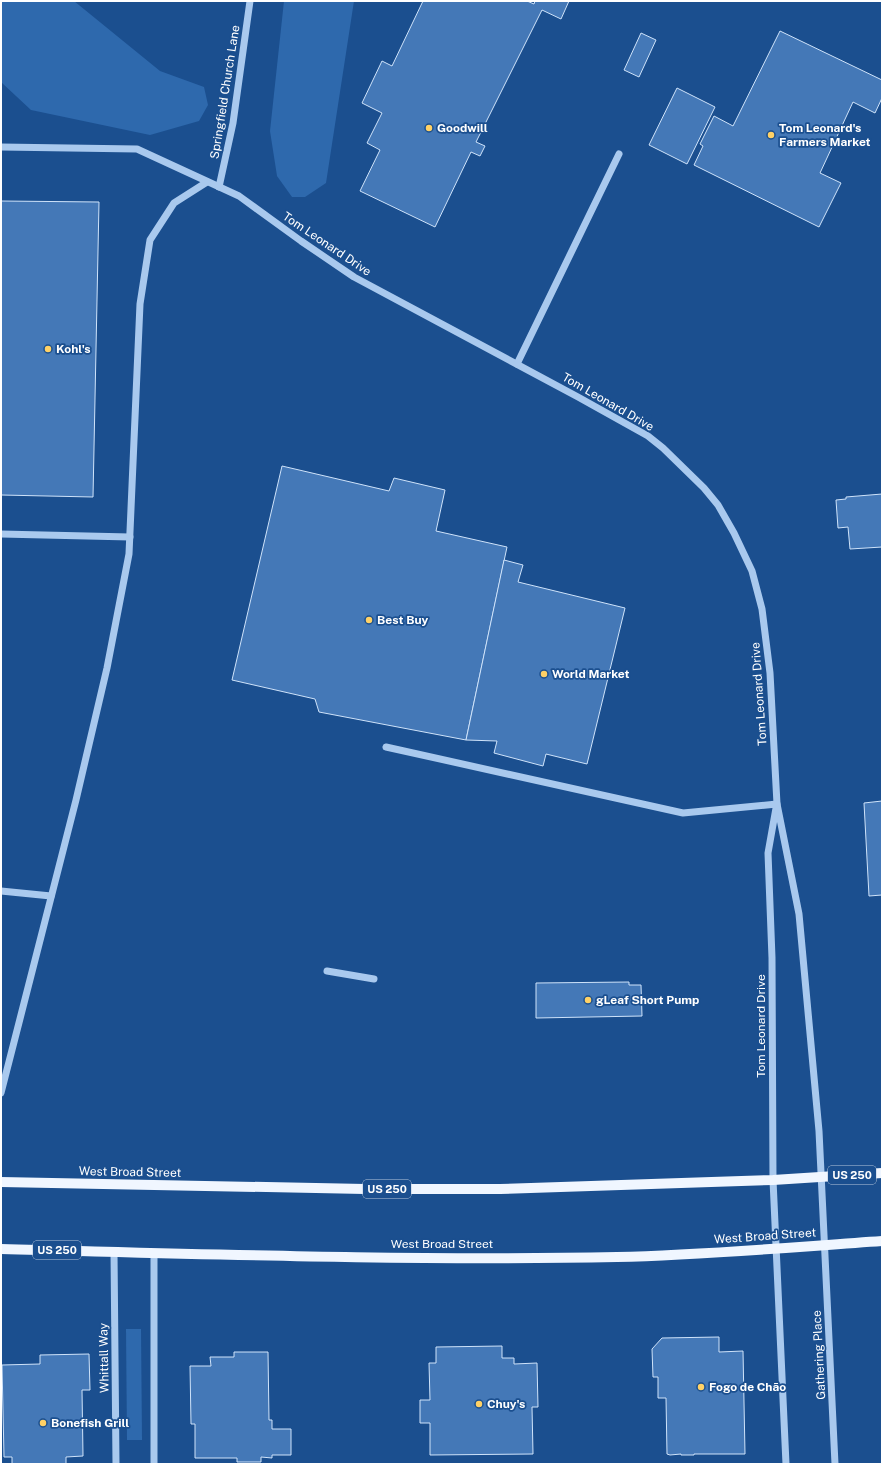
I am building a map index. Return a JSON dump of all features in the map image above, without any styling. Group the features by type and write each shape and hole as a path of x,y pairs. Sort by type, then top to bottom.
{"main road":[{"name":"West Broad Street","path":"1,1182 500,1190 773,1180 882,1172"},
{"name":"West Broad Street","path":"1,1249 425,1257 603,1257 776,1250 882,1241"}],"street":[{"name":"Springfield Church Lane","path":"219,187 233,122 250,1"},
{"name":"Tom Leonard Drive","path":"1,147 137,149 239,196 300,241 354,277 517,364 641,433 663,448 704,488 718,505 734,532 752,571 762,609 770,673 777,804 799,914 819,1130 825,1245"},
{"path":"517,364 619,154"},
{"path":"1,1094 76,800 107,668 129,554 140,304 150,240 174,204 207,182"},
{"path":"1,534 130,537"},
{"path":"386,747 683,813 777,804"},
{"name":"Tom Leonard Drive","path":"776,1250 773,1180 772,958 768,853 777,804"},
{"path":"1,891 51,896"},
{"path":"328,971 374,979"},
{"name":"Gathering Place","path":"825,1245 835,1464"},
{"path":"776,1250 786,1464"},
{"name":"Whittall Way","path":"114,1252 116,1464"},
{"path":"154,1253 154,1464"}],"shaded area":[{"path":"1,1 74,1 160,71 204,87 208,105 199,121 150,135 31,110 1,82"},
{"path":"284,1 354,1 326,183 305,197 292,197 277,176 270,131"},
{"path":"126,1329 141,1329 142,1440 127,1440"}],"building":[{"name":"Goodwill","path":"423,1 527,1 534,4 535,1 569,1 561,19 542,10 476,142 485,146 480,156 471,152 435,227 360,191 380,150 367,143 382,113 362,103 382,61 392,66"},
{"name":"Tom Leonard's Farmers Market","path":"780,31 882,80 882,98 875,113 853,102 820,173 841,183 819,227 694,165 703,146 700,144 714,116 733,126"},
{"path":"641,33 656,40 639,77 624,70"},
{"path":"677,88 715,107 687,164 649,145"},
{"name":"Kohl's","path":"1,201 99,202 93,497 1,495"},
{"name":"Best Buy","path":"282,466 389,491 394,478 445,490 436,531 507,547 466,740 319,712 315,699 232,680"},
{"path":"882,494 882,547 850,549 848,527 838,528 836,500 846,499 846,497"},
{"name":"World Market","path":"504,560 523,565 518,582 625,608 587,764 546,754 543,766 494,753 497,741 466,740"},
{"path":"882,801 882,895 869,896 864,803"},
{"name":"gLeaf Short Pump","path":"629,982 629,985 641,985 642,1016 536,1018 536,983"},
{"name":"Fogo de Chão","path":"719,1337 719,1352 743,1351 745,1454 667,1454 666,1398 658,1398 658,1377 653,1377 652,1349 662,1338"},
{"name":"Chuy's","path":"502,1346 502,1358 514,1358 514,1364 537,1363 538,1407 532,1407 533,1454 430,1455 430,1423 420,1423 420,1400 430,1400 429,1363 436,1363 436,1347"},
{"path":"234,1352 268,1352 269,1420 272,1420 272,1429 291,1429 291,1455 272,1455 272,1458 261,1457 261,1462 237,1462 237,1458 195,1458 195,1424 191,1424 190,1366 211,1366 210,1357 234,1357"},
{"name":"Bonefish Grill","path":"89,1354 90,1390 82,1390 83,1456 66,1457 66,1464 12,1464 12,1457 4,1457 2,1365 40,1364 40,1355"}],"place":[{"name":"Goodwill","path":"429,128"},
{"name":"Tom Leonard's Farmers Market","path":"771,135"},
{"name":"Kohl's","path":"48,349"},
{"name":"Best Buy","path":"369,620"},
{"name":"World Market","path":"544,674"},
{"name":"gLeaf Short Pump","path":"588,1000"},
{"name":"Fogo de Chão","path":"701,1387"},
{"name":"Chuy's","path":"479,1404"},
{"name":"Bonefish Grill","path":"43,1423"}]}
